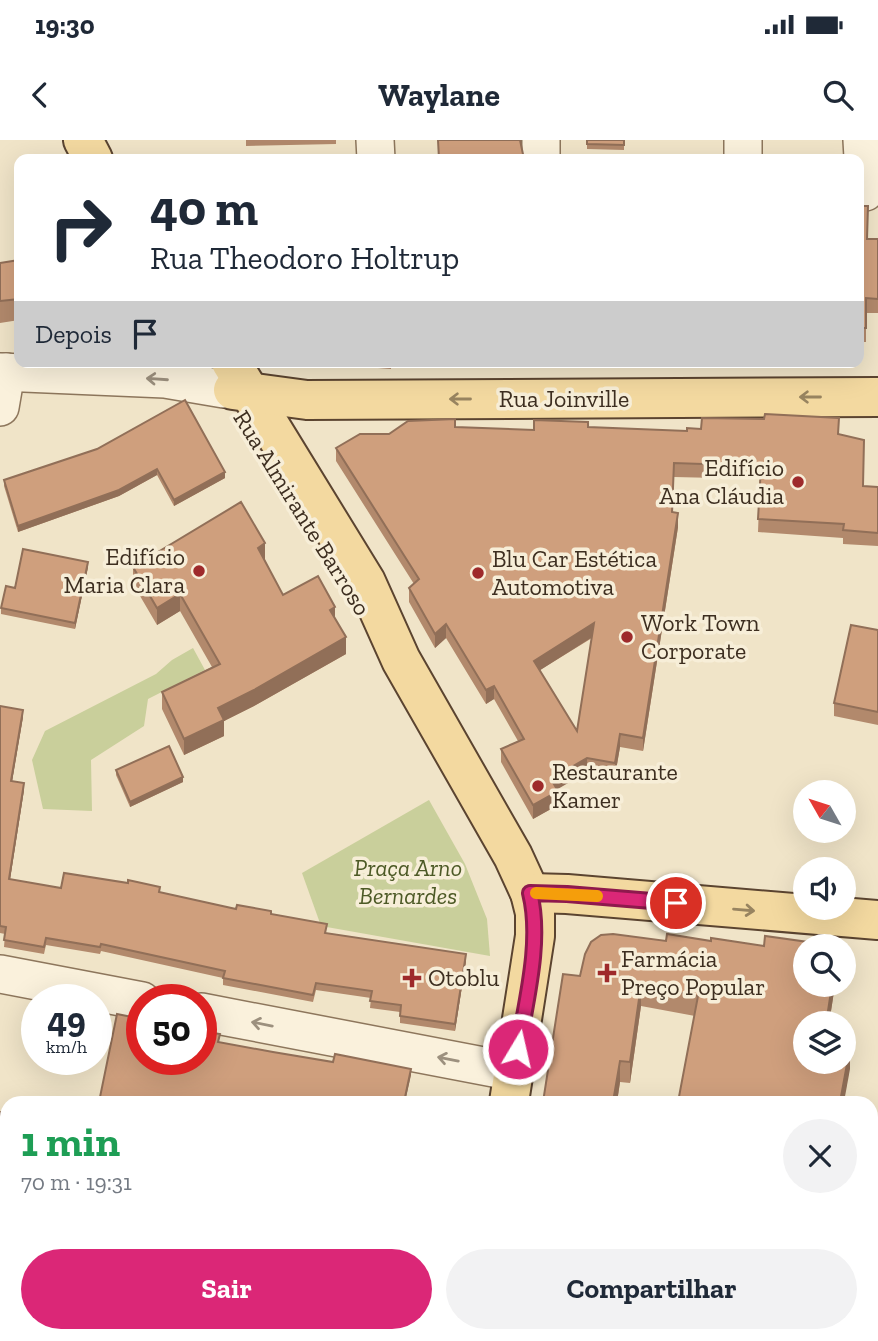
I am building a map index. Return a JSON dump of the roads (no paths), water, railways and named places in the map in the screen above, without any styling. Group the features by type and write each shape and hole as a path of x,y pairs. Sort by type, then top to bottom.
{"main road":[{"name":"Rua Joinville","path":"228,376 307,400 878,397"},
{"name":"Rua Almirante Barroso","path":"228,376 366,582 401,660 513,856 530,893 535,913 535,936 512,1087"},
{"path":"530,893 878,920"}],"street":[{"path":"864,161 867,192"},
{"path":"0,407 3,372 165,379 228,376"},
{"path":"0,974 126,998"},
{"path":"217,1016 512,1087"}],"place":[{"name":"Edifício Ana Cláudia","path":"798,482"},
{"name":"Edifício Maria Clara","path":"199,571"},
{"name":"Blu Car Estética Automotiva","path":"478,573"},
{"name":"Work Town Corporate","path":"627,637"},
{"name":"Restaurante Kamer","path":"538,786"},
{"name":"Farmácia Preço Popular","path":"607,973"},
{"name":"Otoblu","path":"412,978"}],"park label":[{"name":"Praça Arno Bernardes","path":"408,882"}]}
